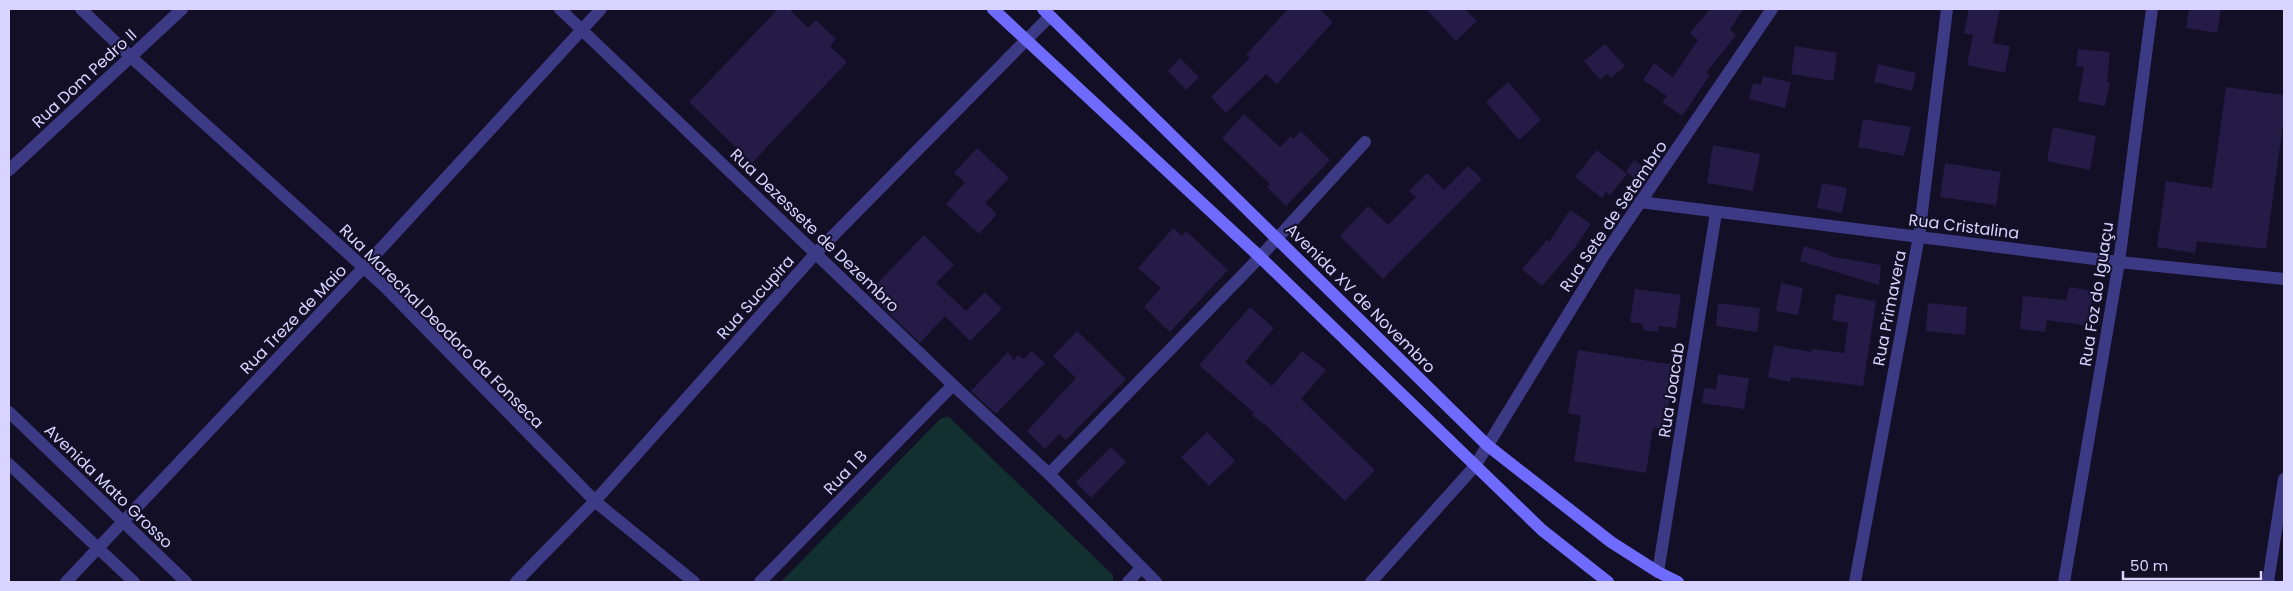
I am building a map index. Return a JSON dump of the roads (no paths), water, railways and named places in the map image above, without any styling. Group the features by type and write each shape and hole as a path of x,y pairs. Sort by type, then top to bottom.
{"main road":[{"path":"993,9 1260,257 1542,530 1608,582"},
{"name":"Avenida XV de Novembro","path":"1046,12 1487,445 1611,542 1658,572 1678,582"}],"street":[{"name":"Rua Marechal Deodoro da Fonseca","path":"81,9 131,57 364,268 595,500 694,582"},
{"name":"Rua Dom Pedro II","path":"9,170 182,9"},
{"name":"Rua Dezessete de Dezembro","path":"560,9 953,385 1049,474 1156,582"},
{"name":"Rua Treze de Maio","path":"66,582 364,268 602,9"},
{"name":"Rua Sete de Setembro","path":"1475,466 1603,256 1772,9"},
{"name":"Rua Primavera","path":"1855,582 1919,236 1947,9"},
{"name":"Rua Foz do Iguaçu","path":"2064,582 2119,262 2152,9"},
{"name":"Rua Sucupira","path":"516,582 595,500 816,253 1026,40 1046,12"},
{"path":"1049,474 1260,257 1365,142"},
{"name":"Rua Cristalina","path":"1640,202 2119,262 2284,279"},
{"name":"Rua Joacab","path":"1658,572 1716,213"},
{"name":"Rua 1 B","path":"760,582 953,385"},
{"name":"Avenida Mato Grosso","path":"9,412 186,582"},
{"path":"9,464 134,582"},
{"path":"1371,582 1475,466"},
{"path":"2268,582 2284,479"},
{"path":"1128,582 1141,568"}]}
